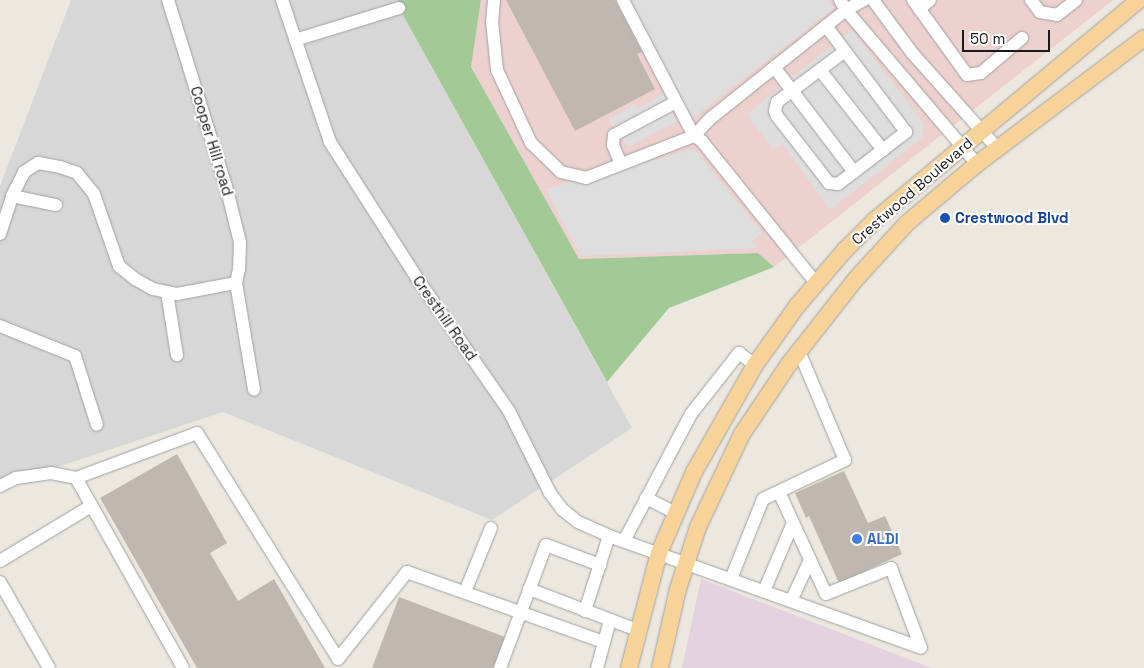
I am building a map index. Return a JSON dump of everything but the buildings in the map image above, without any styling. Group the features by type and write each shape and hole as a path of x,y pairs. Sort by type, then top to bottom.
{"main road":[{"name":"Crestwood Boulevard","path":"629,668 637,630 659,553 715,431 755,364 816,283 875,220 1139,0"},
{"name":"Crestwood Boulevard","path":"660,668 685,563 698,527 728,460 777,381 799,351 880,250 925,206 997,148 1144,38"},
{"path":"755,364 777,381"}],"street":[{"name":"Cooper Hill road","path":"168,0 226,186 240,242 239,269 236,283 254,388"},
{"name":"Cresthill Road","path":"282,0 330,142 419,281 510,411 550,493 562,510 578,522 609,536 921,648 891,568 826,594 810,560"},
{"path":"494,0 492,21 497,70 531,143 561,172 586,178 694,136 711,118 826,26 843,5 864,0"},
{"path":"623,0 694,136 702,141 816,283"},
{"path":"873,0 913,54 997,148"},
{"path":"930,0 916,4 967,75 980,73 1022,38"},
{"path":"1031,0 1040,12 1057,15 1076,0"},
{"path":"843,5 964,146 977,164"},
{"path":"295,40 399,8"},
{"path":"826,26 845,51 906,132 838,184 831,184 777,116 775,106 777,102 792,90 845,51"},
{"path":"774,67 854,172"},
{"path":"820,70 883,150"},
{"path":"621,164 613,145 614,135 676,102"},
{"path":"0,234 12,196 24,172 38,163 60,167 78,173 94,194 119,266 135,279 152,289 177,294 236,283"},
{"path":"12,196 56,205"},
{"path":"167,292 177,355"},
{"path":"0,326 75,356 97,425"},
{"path":"731,579 763,499 845,460 799,351"},
{"path":"624,541 690,414 738,353 755,364"},
{"path":"0,486 16,478 51,472 76,478 197,433 338,659 407,572 604,642"},
{"path":"76,478 183,668"},
{"path":"778,492 810,560 791,601"},
{"path":"646,498 676,513"},
{"path":"0,561 91,506"},
{"path":"764,591 793,523"},
{"path":"465,592 491,528"},
{"path":"585,611 609,536"},
{"path":"500,668 546,545 600,565"},
{"path":"0,582 49,668"},
{"path":"529,589 637,630"},
{"path":"597,668 610,620"}],"shaded area":[{"path":"71,0 398,0 399,8 632,428 492,520 223,412 0,486 0,186"},
{"path":"481,0 1113,0 774,267 758,253 579,259 471,67"},
{"path":"626,0 828,0 834,8 689,121"},
{"path":"852,30 924,124 923,137 830,210 782,143 773,149 747,114"},
{"path":"664,94 677,121 629,147 608,120 634,104 638,109"},
{"path":"694,149 762,233 752,241 758,248 581,256 546,189"},
{"path":"701,579 932,668 682,668"}],"green space":[{"path":"398,0 481,0 471,67 579,259 758,253 774,267 669,308 607,382 399,8"}],"place":[{"name":"Crestwood Blvd","path":"945,218"},
{"name":"ALDI","path":"857,539"}]}
